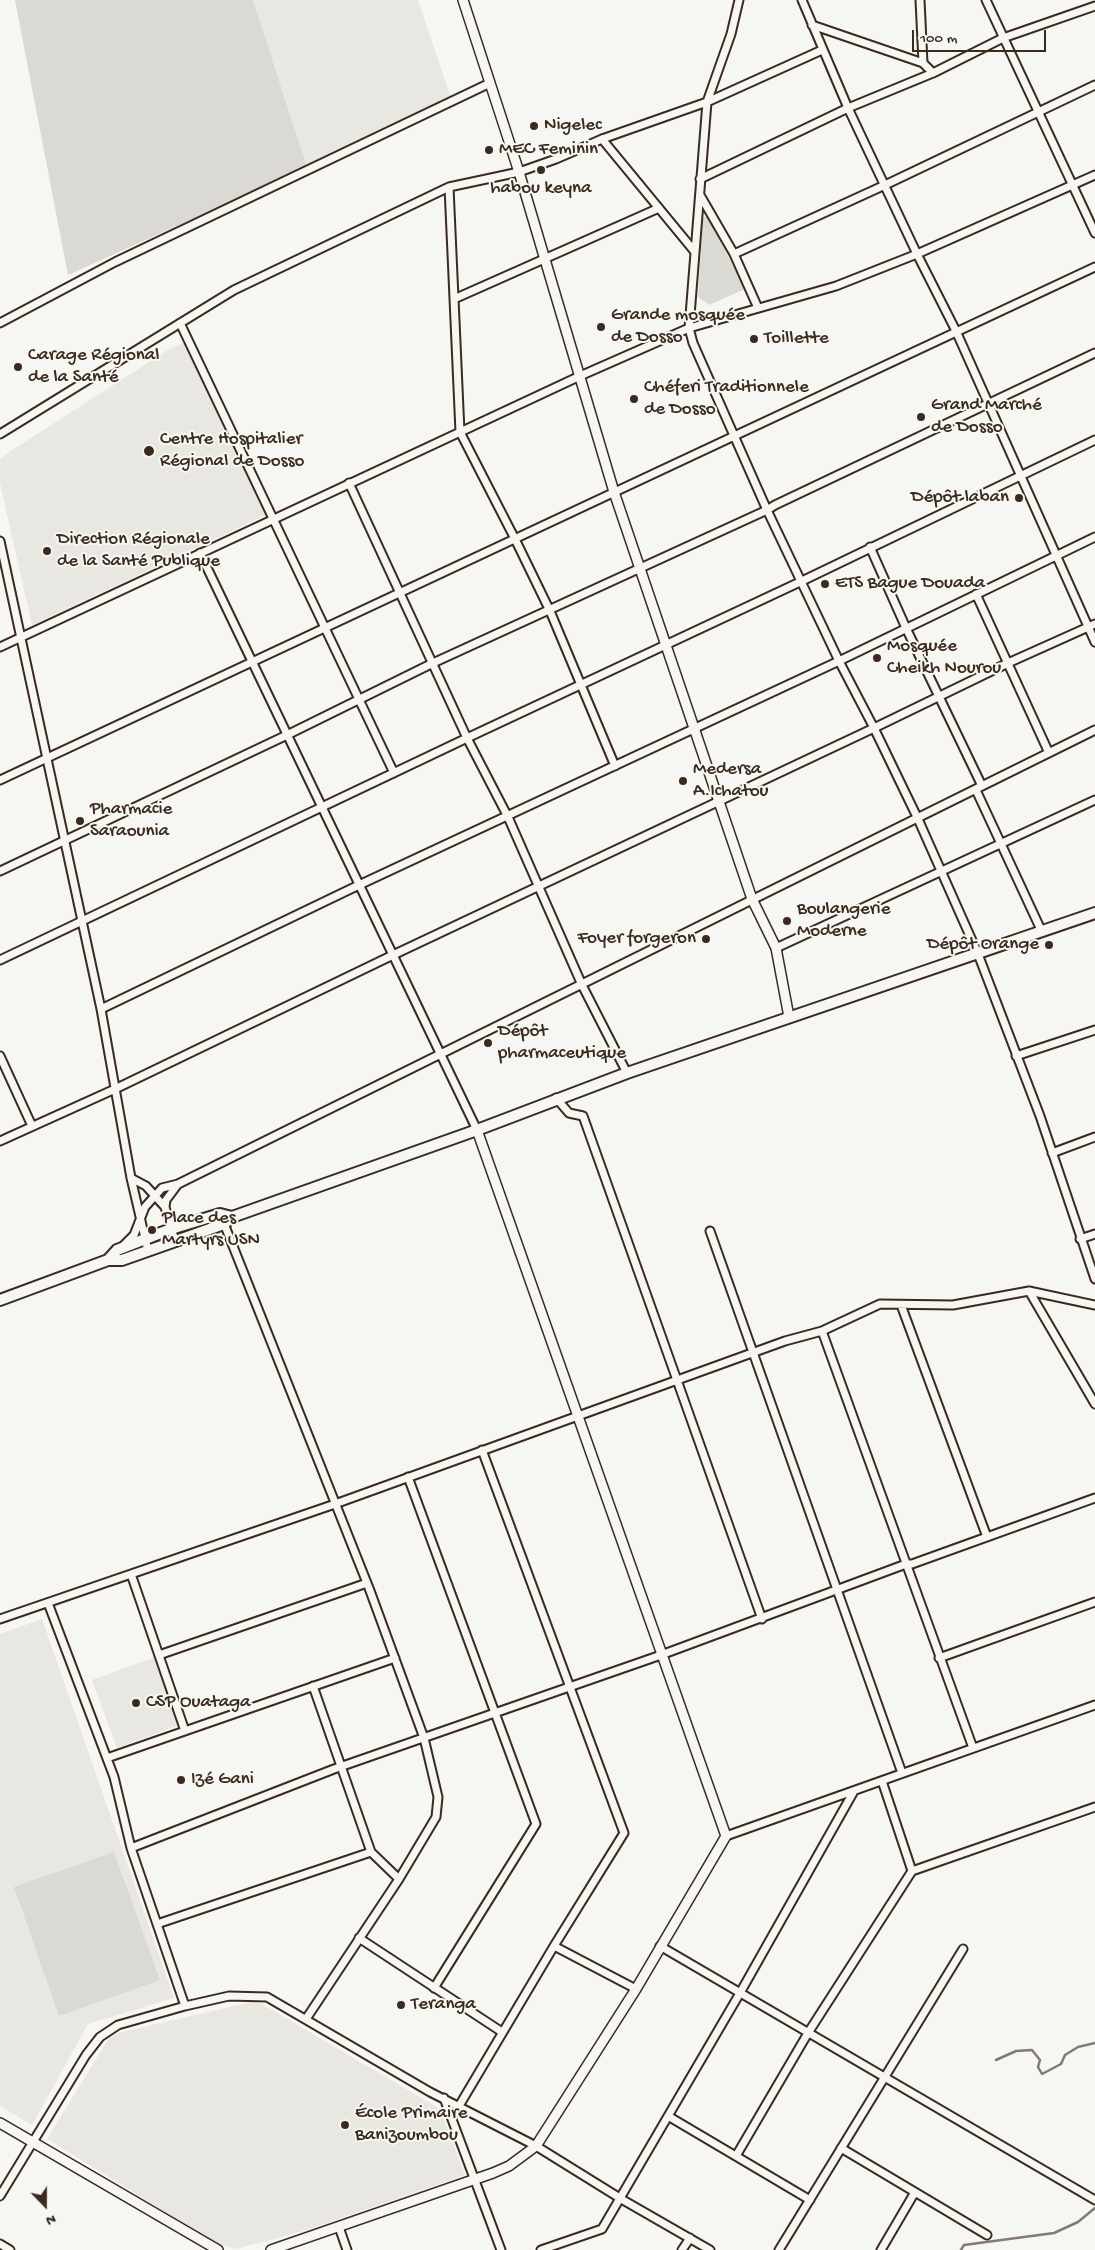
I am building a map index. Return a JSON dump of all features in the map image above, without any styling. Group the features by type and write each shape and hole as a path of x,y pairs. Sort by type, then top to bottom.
{"main road":[{"path":"0,1300 108,1260 122,1260 224,1224 232,1217 477,1130 556,1098 1042,932 1095,912"},
{"path":"108,1260 118,1250 171,1229 220,1214 232,1217"}],"street":[{"path":"464,0 546,260 614,492 752,899 776,948 789,1017"},
{"path":"739,0 731,34 707,102 689,328 693,343 767,510 839,661 918,819 978,954 1052,1153 1095,1279"},
{"path":"802,0 848,108 956,332 1056,556 1092,626 1095,642"},
{"path":"920,0 923,63"},
{"path":"986,0 1002,38 1095,233"},
{"path":"700,179 848,108 933,73 1002,38 1095,6"},
{"path":"812,25 923,63 933,73"},
{"path":"0,434 234,290 449,187 519,172 602,139 707,102 822,50"},
{"path":"0,323 115,262 490,83"},
{"path":"734,254 1095,85"},
{"path":"602,139 695,252"},
{"path":"0,647 580,376 689,328 836,286 917,254 1095,175"},
{"path":"449,187 460,432 515,538 550,611 615,766"},
{"path":"700,194 734,254 758,308"},
{"path":"454,300 659,208"},
{"path":"0,780 1095,267"},
{"path":"180,323 394,773"},
{"path":"0,871 360,701 433,663 767,510 1095,353"},
{"path":"0,960 665,644 802,581 1095,440"},
{"path":"350,483 467,738 508,817 582,985 627,1073"},
{"path":"101,1009 359,885 839,661 1095,537"},
{"path":"0,541 101,1009 131,1178 148,1251"},
{"path":"870,547 939,696 1001,844 1042,932"},
{"path":"200,553 477,1130 726,1836"},
{"path":"976,594 1049,753"},
{"path":"0,1142 1008,663 1092,626"},
{"path":"149,1188 162,1188 178,1184 1095,730"},
{"path":"776,948 1095,800"},
{"path":"1016,1056 1095,1030"},
{"path":"0,1056 32,1126"},
{"path":"556,1098 569,1113 583,1116 762,1619"},
{"path":"1052,1153 1095,1137"},
{"path":"131,1178 149,1188 165,1207"},
{"path":"175,1241 165,1207 166,1200 178,1184"},
{"path":"118,1250 134,1235 146,1207 162,1188"},
{"path":"220,1214 367,1583 424,1738 438,1796 436,1817 400,1879 306,2019"},
{"path":"710,1231 902,1774"},
{"path":"1080,1239 1095,1234"},
{"path":"1029,1291 1095,1404"},
{"path":"0,1619 335,1504 753,1352 822,1331 880,1304 953,1305 1029,1291 1095,1305"},
{"path":"901,1304 987,1537"},
{"path":"822,1331 973,1748"},
{"path":"459,2106 624,1833 572,1686 482,1450"},
{"path":"408,1477 536,1824 434,1988"},
{"path":"132,1848 341,1767 762,1619 906,1564 912,1564 1095,1498"},
{"path":"131,1574 185,1731"},
{"path":"159,1656 367,1583"},
{"path":"939,1658 1095,1602"},
{"path":"48,1603 114,1777 132,1848 185,2006"},
{"path":"107,1758 395,1658"},
{"path":"313,1686 371,1852 400,1879"},
{"path":"271,2250 510,2166 536,2146 636,1989 726,1836 1095,1705"},
{"path":"882,1781 912,1871"},
{"path":"541,2250 602,2229 740,1993 854,1791"},
{"path":"736,2156 808,2033 912,1871 1095,1807"},
{"path":"157,1924 371,1852"},
{"path":"360,1938 502,2032"},
{"path":"554,1946 636,1989"},
{"path":"660,1946 1095,2200"},
{"path":"779,2250 963,1949"},
{"path":"0,2196 86,2056 100,2037 118,2025 185,2006 229,1996 267,1997 444,2098 536,2146 621,2199 710,2250"},
{"path":"444,2098 501,2250"},
{"path":"668,2116 810,2200"},
{"path":"0,2123 218,2250"},
{"path":"841,2148 986,2235"},
{"path":"882,2250 915,2192"},
{"path":"339,2226 347,2250"},
{"path":"682,2250 690,2238"},
{"path":"0,2244 10,2250"}],"shaded area":[{"path":"15,0 253,0 307,167 68,275"},
{"path":"253,0 418,0 451,98 307,167"},
{"path":"707,216 745,289 709,305 698,297 703,218"},
{"path":"186,342 268,514 32,625 0,483 0,460 6,454 171,348"},
{"path":"42,1619 174,1998 88,2024 32,2125 0,2106 0,1634"},
{"name":"CSP Ouataga","path":"155,1657 179,1725 117,1748 92,1680"},
{"path":"114,1852 160,1980 59,2016 14,1887"},
{"name":"École Primaire Banizoumbou","path":"251,2002 262,2004 440,2109 465,2175 310,2229 236,2249 216,2243 47,2139 109,2038 118,2033"}],"waterway":[{"path":"996,2060 1016,2051 1032,2050 1040,2060 1038,2067 1042,2074 1061,2064 1065,2055 1078,2047 1095,2043"},
{"path":"961,2250 964,2245 1054,2233 1078,2222 1095,2208"}],"place":[{"name":"Nigelec","path":"534,126"},
{"name":"MEC Feminin","path":"489,150"},
{"name":"habou keyna","path":"541,170"},
{"name":"Grande mosquée de Dosso","path":"601,327"},
{"name":"Toillette","path":"754,339"},
{"name":"Carage Régional de la Santé","path":"18,367"},
{"name":"Chéferi Traditionnele de Dosso","path":"634,399"},
{"name":"Grand Marché de Dosso","path":"921,417"},
{"name":"Centre Hospitalier Régional de Dosso","path":"149,451"},
{"name":"Dépôt laban","path":"1019,498"},
{"name":"Direction Régionale de la Santé Publique","path":"47,551"},
{"name":"ETS Bague Douada","path":"825,584"},
{"name":"Mosquée Cheikh Nourou","path":"877,658"},
{"name":"Medersa A.Ichatou","path":"683,781"},
{"name":"Pharmacie Saraounia","path":"80,821"},
{"name":"Boulangerie Moderne","path":"787,921"},
{"name":"Foyer forgeron","path":"706,939"},
{"name":"Dépôt Orange","path":"1049,945"},
{"name":"Dépôt pharmaceutique","path":"488,1043"},
{"name":"Place des Martyrs USN","path":"152,1230"},
{"name":"CSP Ouataga","path":"136,1703"},
{"name":"Izé Gani","path":"181,1780"},
{"name":"Teranga","path":"401,2005"},
{"name":"École Primaire Banizoumbou","path":"345,2125"}]}
